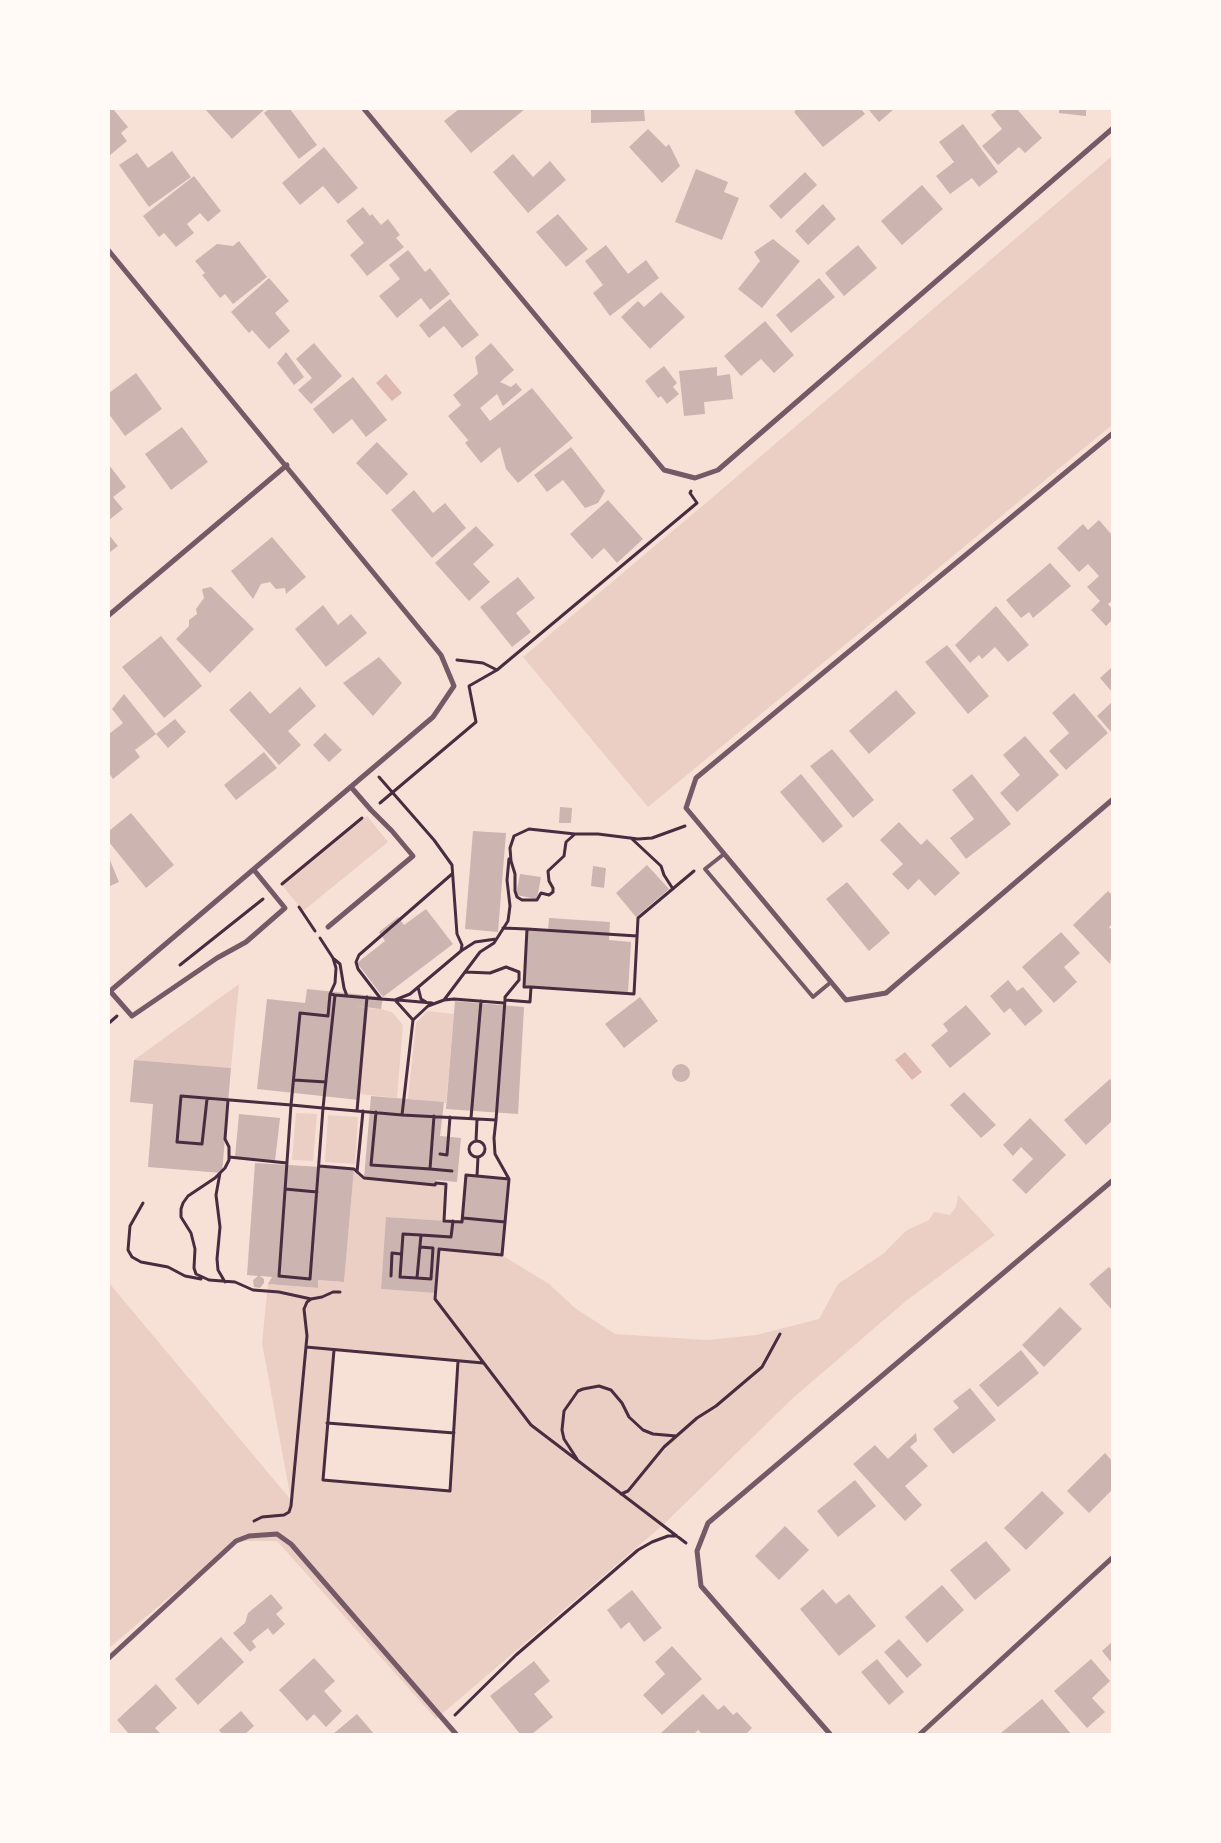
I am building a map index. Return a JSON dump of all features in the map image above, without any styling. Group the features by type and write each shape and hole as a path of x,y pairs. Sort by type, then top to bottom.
{"street":[{"path":"364,109 664,470 695,478 718,470 1112,129"},
{"path":"109,252 441,655 454,686 433,717 109,991 132,1016 217,958 246,942 285,908 254,870"},
{"path":"1112,434 696,778 686,808 846,1000 886,993 1112,800"},
{"path":"109,615 286,465"},
{"path":"328,928 413,856 352,787"},
{"path":"830,1734 701,1586 697,1551 708,1523 1112,1181"},
{"path":"109,1658 236,1541 249,1536 277,1534 291,1544 456,1734"},
{"path":"920,1734 1112,1558"}],"lane":[{"path":"724,854 705,869 813,997 830,982"}],"path":[{"path":"179,966 283,884 476,722 470,686 497,670 697,503 690,493 695,478"},
{"path":"441,655 463,661 482,663 497,670"},
{"path":"372,769 434,840 452,865 457,934 462,945 461,951"},
{"path":"444,1000 480,952 496,939 510,915 506,880 510,848 514,836 529,829 575,834 652,838 697,822"},
{"path":"510,848 517,897 522,900 537,900 541,893 548,895 553,892 549,882 548,871 564,856 566,842 575,834"},
{"path":"631,838 661,866 672,889"},
{"path":"527,929 524,987 634,994 638,918 699,867"},
{"path":"380,999 358,969 356,962 359,956 453,873"},
{"path":"283,884 288,891"},
{"path":"298,906 333,958 340,964 347,996"},
{"path":"504,928 637,936"},
{"path":"395,1000 405,997 461,951 475,942 496,939"},
{"path":"328,1016 330,994 336,976 333,958"},
{"path":"465,972 490,973 506,968 519,972 519,980 505,997 504,1002 494,1148 495,1154 509,1179 502,1254 439,1249 435,1299 531,1425 697,1551"},
{"path":"418,986 421,999 428,1003"},
{"path":"402,1115 413,1020 428,1006 444,1000 530,1002 531,987"},
{"path":"330,994 428,1003 437,1002"},
{"path":"333,1015 300,1014 279,1276 310,1279 323,1108 326,1082 333,1015 335,994"},
{"path":"357,1111 367,997"},
{"path":"395,1000 413,1020"},
{"path":"471,1118 481,1001"},
{"path":"294,1080 326,1082"},
{"path":"207,1099 202,1144 177,1142 181,1096 402,1115 496,1120"},
{"path":"209,1280 196,1274 194,1268 195,1249 191,1233 181,1217 181,1209 188,1196 203,1187 225,1168 229,1157 229,1147 225,1139 228,1100"},
{"path":"358,1172 363,1111"},
{"path":"376,1112 371,1165 452,1170"},
{"path":"430,1169 434,1116"},
{"path":"440,1154 447,1155 450,1117"},
{"path":"476,1140 477,1119"},
{"path":"476,1140 482,1142 485,1147 484,1152 478,1157 477,1176"},
{"path":"476,1140 471,1143 468,1151 473,1157 478,1157"},
{"path":"485,1147 494,1148"},
{"path":"229,1157 287,1163"},
{"path":"319,1166 354,1169 364,1178 435,1185 446,1184 444,1221 453,1222 462,1222 466,1175 509,1179"},
{"path":"220,1173 216,1195 220,1227 217,1259 218,1270 225,1282"},
{"path":"285,1189 317,1192"},
{"path":"143,1203 135,1215 129,1233 128,1250 132,1257 141,1262 168,1267 185,1276 241,1284 253,1290 279,1292 311,1299 333,1292 340,1292"},
{"path":"463,1218 505,1222"},
{"path":"420,1247 433,1248 431,1279 400,1277 403,1234 451,1237 453,1222"},
{"path":"417,1278 421,1235"},
{"path":"391,1276 392,1253 401,1254"},
{"path":"262,1518 284,1516 289,1512 291,1506 307,1336 304,1310 307,1302 311,1299"},
{"path":"621,1494 628,1491 664,1447 697,1418 716,1406 762,1368 780,1334"},
{"path":"306,1347 484,1363"},
{"path":"334,1350 323,1480 450,1491 458,1361"},
{"path":"578,1461 564,1439 562,1430 564,1411 578,1391 583,1388 599,1386 611,1390 622,1402 629,1417 643,1430 654,1434 677,1436"},
{"path":"327,1424 454,1433"},
{"path":"446,1723 516,1655 638,1550 668,1536 678,1536"}],"shaded area":[{"path":"1112,156 1112,425 648,807 523,657"},
{"path":"386,374 402,393 392,401 376,383"},
{"path":"367,816 388,842 303,911 282,885"},
{"path":"239,984 231,1068 134,1060"},
{"path":"368,1008 392,1012 403,1025 397,1098 359,1094"},
{"path":"427,1011 454,1014 446,1103 408,1099 416,1023"},
{"path":"905,1052 922,1072 912,1080 895,1060"},
{"path":"296,1113 317,1114 313,1161 292,1160"},
{"path":"328,1115 358,1117 355,1164 325,1162"},
{"path":"354,1169 364,1178 446,1184 444,1221 387,1217 381,1289 435,1293 439,1249 502,1255 549,1284 575,1308 615,1334 707,1340 756,1335 819,1319 838,1284 884,1253 907,1230 929,1220 934,1212 950,1215 956,1207 958,1195 995,1235 906,1301 793,1398 663,1525 436,1719 277,1541 236,1541 109,1648 109,1283 291,1500 262,1343 268,1284 317,1288 318,1280 344,1282","holes":["335,1350 458,1361 450,1491 323,1480"]}],"building":[{"path":"109,109 113,109 128,127 121,133 127,141 109,156"},
{"path":"205,109 265,109 232,139"},
{"path":"269,109 290,109 317,145 299,159 264,113"},
{"path":"459,109 525,109 471,153 444,121"},
{"path":"591,109 644,109 645,121 591,123"},
{"path":"797,109 861,109 865,114 823,147 794,112"},
{"path":"868,109 894,109 879,122"},
{"path":"998,109 1017,109 1042,138 1025,153 1019,147 998,165 982,146 1002,129 991,115"},
{"path":"1059,109 1086,109 1086,116 1059,113"},
{"path":"963,124 998,172 979,187 972,178 950,194 936,176 954,162 939,142"},
{"path":"648,129 666,147 669,144 680,166 662,183 629,147"},
{"path":"324,147 358,188 338,204 323,186 300,205 282,183"},
{"path":"172,151 191,177 149,207 119,165 137,153 148,168"},
{"path":"513,154 533,177 550,161 566,180 528,213 493,172"},
{"path":"696,169 728,182 724,192 739,198 722,240 675,222"},
{"path":"805,172 817,185 781,219 769,206"},
{"path":"194,176 221,211 208,222 200,213 187,224 194,233 176,247 164,233 159,237 143,216"},
{"path":"922,185 943,209 902,245 881,221"},
{"path":"823,204 836,219 808,245 795,231"},
{"path":"363,207 381,225 388,219 400,235 396,238 404,247 367,276 350,255 364,243 346,221"},
{"path":"558,214 588,249 566,267 536,232"},
{"path":"773,239 800,261 762,308 738,289 760,261 754,252"},
{"path":"239,241 267,277 233,304 225,294 220,298 202,275 205,273 195,261 217,244 233,246"},
{"path":"606,245 628,274 646,260 659,278 610,316 593,293 603,285 585,261"},
{"path":"858,245 877,268 844,296 825,273"},
{"path":"408,250 425,272 430,268 450,294 430,310 421,298 397,318 379,296 400,279 389,265"},
{"path":"269,278 289,301 275,313 290,331 269,349 252,330 249,333 231,312"},
{"path":"819,278 835,297 791,333 776,315"},
{"path":"661,292 685,317 650,349 621,317 638,301 644,307"},
{"path":"450,299 479,335 462,348 444,326 429,338 419,325"},
{"path":"765,321 794,355 774,373 761,359 741,376 724,356"},
{"path":"314,343 342,376 311,404 298,390 312,378 296,359"},
{"path":"491,343 514,370 500,382 511,387 516,383 522,390 503,406 497,394 480,408 490,421 532,388 573,438 518,483 506,469 500,447 481,463 465,443 473,436 468,440 448,416 461,405 453,395 478,374 475,357"},
{"path":"286,352 304,377 294,385 277,363"},
{"path":"664,366 677,383 673,387 679,394 667,404 661,396 658,398 645,381"},
{"path":"717,367 717,376 730,374 733,399 704,402 705,414 684,416 679,371"},
{"path":"136,373 162,409 125,436 109,414 109,393"},
{"path":"353,377 387,420 366,437 352,419 333,434 313,409"},
{"path":"182,427 208,462 171,490 145,454"},
{"path":"377,442 408,474 387,495 356,463"},
{"path":"571,447 605,491 598,503 585,508 563,480 547,492 534,475"},
{"path":"109,465 126,487 113,497 123,509 109,520"},
{"path":"414,490 433,513 445,503 466,528 432,558 391,510"},
{"path":"608,500 643,539 617,563 604,548 592,559 570,534"},
{"path":"1099,520 1112,535 1112,601 1108,604 1112,609 1112,620 1106,626 1091,610 1100,601 1087,587 1099,576 1088,564 1079,572 1057,548 1083,524 1088,530"},
{"path":"476,526 494,545 473,564 490,582 469,601 435,563"},
{"path":"109,535 118,546 109,553"},
{"path":"272,537 306,577 286,594 285,588 276,589 270,582 261,584 253,599 231,571"},
{"path":"1050,563 1071,586 1033,618 1029,612 1021,618 1006,600"},
{"path":"518,577 535,598 516,613 531,632 512,647 480,607"},
{"path":"211,587 254,629 210,673 176,639 189,626 189,620 197,614 196,609 204,598 202,589"},
{"path":"323,605 338,625 351,614 367,633 326,667 295,629"},
{"path":"996,606 1029,645 1008,662 995,647 982,659 979,655 970,663 955,645"},
{"path":"161,636 202,686 164,718 122,667"},
{"path":"947,645 989,696 968,714 925,662"},
{"path":"379,657 402,683 373,716 343,683"},
{"path":"1112,667 1112,692 1100,678"},
{"path":"300,687 316,706 288,731 301,745 279,765 229,710 250,691 270,714"},
{"path":"896,690 916,713 869,754 849,731"},
{"path":"1074,693 1108,733 1066,770 1049,751 1069,733 1052,713"},
{"path":"124,694 156,734 135,750 140,757 113,779 109,773 109,734 123,723 112,709"},
{"path":"1112,702 1112,733 1097,716"},
{"path":"175,719 186,732 168,748 156,734"},
{"path":"325,733 342,750 329,762 313,745"},
{"path":"1025,736 1059,775 1017,812 1000,793 1020,775 1003,755"},
{"path":"832,749 874,800 853,818 810,766"},
{"path":"264,752 277,768 236,800 224,785"},
{"path":"801,774 843,826 823,843 780,792"},
{"path":"972,774 1011,824 966,859 950,838 974,819 952,790"},
{"path":"560,807 572,808 571,823 559,823"},
{"path":"131,813 174,865 146,888 109,842 109,831"},
{"path":"899,822 921,845 927,839 960,873 935,896 919,879 908,890 892,874 903,864 880,840"},
{"path":"473,831 506,833 498,932 465,929"},
{"path":"109,858 119,882 110,886 109,882"},
{"path":"647,865 669,889 636,917 616,893"},
{"path":"593,866 606,868 604,888 591,886"},
{"path":"520,874 541,877 537,899 516,895"},
{"path":"847,882 890,933 869,951 826,899"},
{"path":"1108,891 1112,895 1112,924 1109,927 1112,930 1110,964 1073,925"},
{"path":"426,909 453,944 383,997 357,963 385,941 379,932 398,917 404,925"},
{"path":"549,918 610,922 609,940 631,942 628,993 524,987 527,929 548,931"},
{"path":"1061,932 1080,953 1064,967 1077,982 1054,1003 1022,967"},
{"path":"1008,980 1017,991 1023,987 1043,1011 1025,1026 1010,1008 1004,1013 990,996"},
{"path":"307,989 383,997 381,1009 356,1006 368,1008 359,1100 257,1089 267,999 305,1003"},
{"path":"640,997 658,1021 624,1048 605,1024"},
{"path":"455,1001 524,1007 518,1114 446,1109"},
{"path":"966,1005 991,1034 950,1068 931,1045 948,1031 943,1024"},
{"path":"134,1060 231,1068 222,1173 148,1167 153,1104 130,1102"},
{"path":"677,1064 685,1064 690,1069 688,1080 677,1082 672,1077 672,1069"},
{"path":"1110,1079 1112,1082 1112,1121 1086,1145 1064,1120"},
{"path":"964,1092 996,1125 981,1138 950,1105"},
{"path":"371,1096 444,1102 440,1136 461,1138 457,1182 436,1180 435,1185 364,1178"},
{"path":"239,1114 280,1118 275,1161 235,1157"},
{"path":"1030,1118 1066,1155 1026,1194 1012,1180 1033,1159 1021,1147 1013,1156 1003,1145"},
{"path":"255,1163 354,1169 344,1282 318,1280 318,1288 268,1284 272,1277 260,1276 264,1279 264,1283 260,1288 254,1287 253,1280 258,1276 247,1275"},
{"path":"466,1175 509,1179 502,1255 439,1249 435,1293 381,1289 386,1217 462,1222"},
{"path":"1109,1267 1112,1270 1112,1310 1089,1284"},
{"path":"1060,1307 1082,1329 1044,1367 1022,1345"},
{"path":"1021,1350 1039,1373 998,1407 979,1385"},
{"path":"970,1388 996,1420 953,1454 933,1429 959,1408 953,1401"},
{"path":"916,1433 917,1441 910,1447 928,1466 905,1486 922,1505 905,1521 853,1464 875,1445 888,1459"},
{"path":"1105,1453 1112,1461 1112,1490 1089,1513 1067,1491"},
{"path":"855,1480 876,1506 838,1537 817,1511"},
{"path":"1042,1491 1064,1513 1026,1550 1004,1528"},
{"path":"785,1526 809,1550 779,1580 755,1556"},
{"path":"986,1541 1011,1570 975,1600 950,1570"},
{"path":"942,1585 964,1610 927,1643 905,1617"},
{"path":"823,1589 836,1604 849,1594 876,1626 839,1656 800,1609"},
{"path":"632,1590 662,1628 644,1642 629,1622 621,1629 607,1610"},
{"path":"271,1594 283,1608 276,1614 285,1624 273,1635 268,1628 252,1641 256,1647 250,1652 233,1633 245,1623 248,1613"},
{"path":"221,1637 244,1662 198,1705 175,1679"},
{"path":"899,1639 922,1665 907,1678 884,1652"},
{"path":"1112,1642 1112,1663 1102,1651"},
{"path":"672,1646 702,1679 662,1715 643,1695 665,1674 655,1662"},
{"path":"314,1658 335,1681 324,1691 342,1711 326,1727 314,1714 307,1721 279,1690"},
{"path":"877,1659 904,1692 889,1705 861,1672"},
{"path":"1091,1659 1110,1681 1092,1698 1105,1712 1087,1728 1054,1691"},
{"path":"534,1661 550,1681 534,1694 553,1717 532,1734 520,1734 490,1696"},
{"path":"156,1684 177,1708 155,1728 161,1734 129,1734 117,1720"},
{"path":"703,1694 718,1710 724,1705 733,1715 737,1712 752,1728 746,1734 702,1734 698,1730 694,1734 660,1734"},
{"path":"1042,1699 1071,1734 1001,1733"},
{"path":"241,1711 254,1726 245,1734 222,1734 219,1730"},
{"path":"357,1714 374,1734 333,1734"}]}
